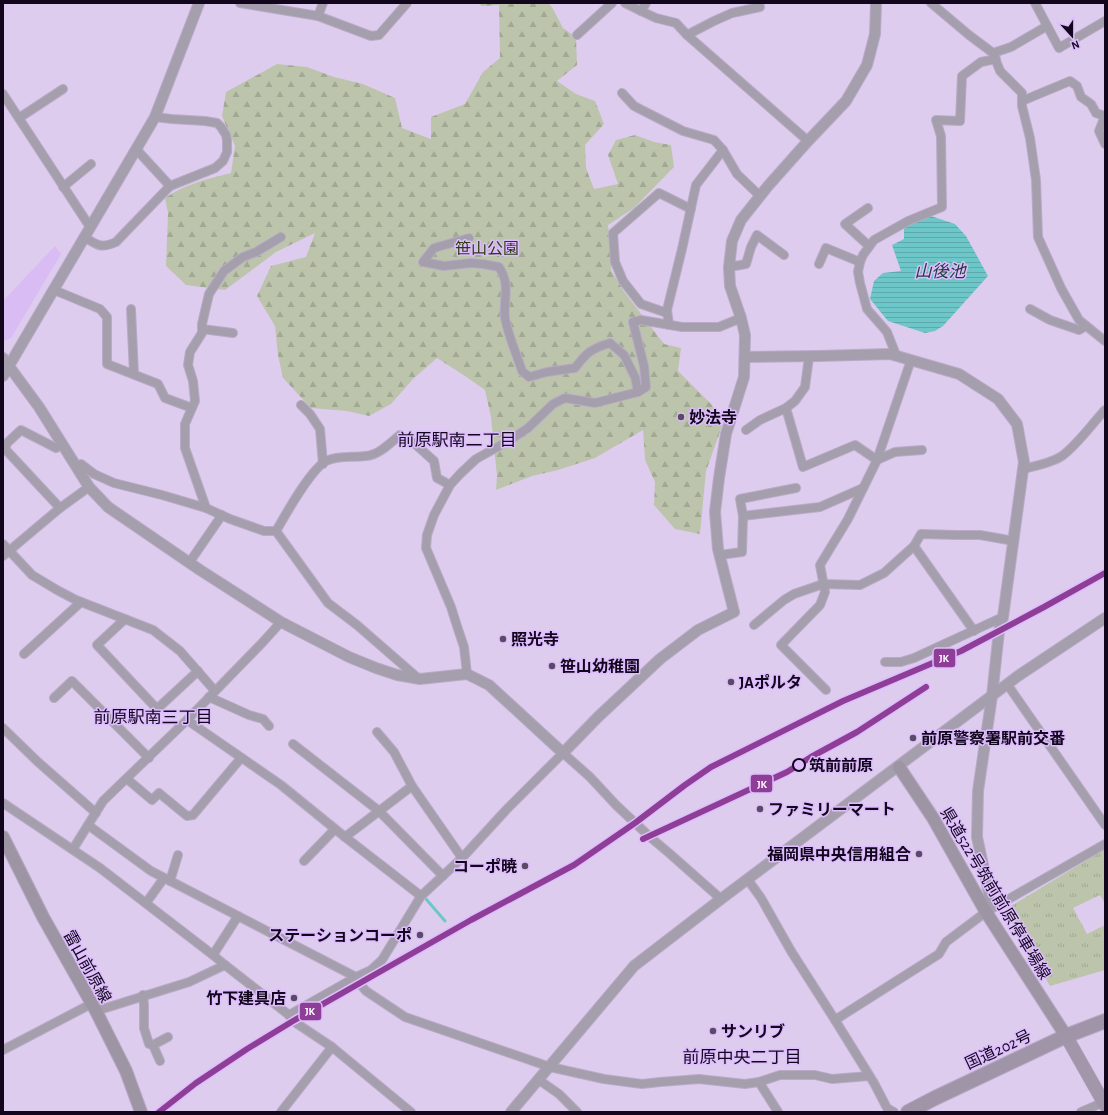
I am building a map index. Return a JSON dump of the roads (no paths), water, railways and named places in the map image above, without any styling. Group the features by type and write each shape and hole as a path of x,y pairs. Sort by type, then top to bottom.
{"highway":[{"name":"国道202号","path":"908,1112 1066,1036 1105,1021"}],"main road":[{"name":"県道522号筑前前原停車場線","path":"899,767 933,818 986,912 1066,1036"},
{"name":"雷山前原線","path":"3,837 43,917 93,1007 126,1071 141,1112"},
{"path":"1066,1036 1104,1104"}],"street":[{"path":"3,376 155,117 199,3"},
{"path":"240,3 318,16 371,36 378,35 408,3"},
{"path":"318,16 323,3"},
{"path":"577,35 612,3"},
{"path":"626,3 640,12 676,23 687,35 808,141"},
{"path":"640,12 646,3"},
{"path":"687,35 732,13 760,7 759,3"},
{"path":"289,1016 356,976 371,970 382,960 421,896 462,858 507,809 598,717 660,659 698,630 734,612 720,555 715,512 726,434 744,377 744,335 741,318 730,286 729,267 732,241 741,220 768,186 846,101 867,66 875,34 876,3"},
{"path":"931,3 995,56 1000,71 1022,93 1022,106 1030,138 1036,180 1038,237 1061,288 1079,320 1105,341"},
{"path":"1035,3 1059,48 1105,21"},
{"path":"896,355 887,332 867,309 858,272 863,255 874,240 908,221 942,207 941,136 936,120 960,121 962,76 981,62 995,56 1047,26"},
{"path":"1022,101 1070,82 1077,86 1081,97 1091,104 1096,112 1105,116 1099,131 1105,144"},
{"path":"19,118 63,88"},
{"path":"622,93 634,106 683,131 714,140 723,150 737,174 760,196"},
{"path":"3,94 90,227"},
{"path":"84,237 101,246 116,242 170,186 210,171 223,161 227,152 227,140 224,130 217,123 205,120 172,120 155,117"},
{"path":"136,149 170,186"},
{"path":"669,326 666,310 696,185 723,150"},
{"path":"63,187 91,164"},
{"path":"667,313 641,304 623,281 615,262 613,233 659,193 690,208"},
{"path":"868,208 845,224 869,246"},
{"path":"729,267 746,264 751,247 757,235 784,256"},
{"path":"206,508 185,448 185,424 195,401 193,381 188,365 190,352 202,333 209,294 224,271 243,257 256,252 281,237"},
{"path":"469,238 434,248 423,262 444,266 471,263 499,267 506,282 505,318 522,371 526,375 529,376 575,368 583,357 595,347 610,343 624,355 635,377 638,392"},
{"path":"819,264 826,248 860,262"},
{"path":"54,290 100,309 107,317 107,364 158,384 165,398 192,408"},
{"path":"130,309 134,374"},
{"path":"1030,309 1050,320 1079,330 1086,326"},
{"path":"467,674 464,647 451,607 426,548 427,535 434,514 450,485 476,459 528,428 553,404 565,398 595,403 638,392 646,387 644,366 633,322 641,320 669,326 720,327 741,318"},
{"path":"202,329 233,333"},
{"path":"745,356 896,355 959,374 998,399 1017,424 1024,462 1003,617 999,630 992,696 978,791 977,837 989,893 986,912"},
{"path":"746,430 760,420 786,408 795,401 805,387 809,356"},
{"path":"3,358 39,407 89,487 108,507 189,563 281,622 349,656 376,668 397,675 420,679 467,674 489,686 590,777 616,805 650,837 721,899"},
{"path":"826,690 781,645 820,605 825,592 820,565 848,519 877,460 911,360"},
{"path":"301,406 310,414 320,429 323,464"},
{"path":"786,408 803,466 855,445 877,460"},
{"path":"1023,469 1048,462 1062,456 1105,410"},
{"path":"60,508 6,450 6,444 21,430 56,448 62,444"},
{"path":"276,531 313,473 326,461 342,457 368,456 382,450 400,435 405,441 414,443 434,461 437,478 450,485"},
{"path":"877,460 895,452 922,450"},
{"path":"76,467 81,464 94,474 114,483 206,508 264,531 276,531"},
{"path":"6,554 60,508 89,487"},
{"path":"720,555 742,552 743,516 740,499 796,488"},
{"path":"743,516 820,507 863,488"},
{"path":"189,563 222,515"},
{"path":"276,531 328,603 357,625 420,679"},
{"path":"754,625 784,600 794,594 823,584 860,585 884,573 914,546 921,534 980,535 1014,541"},
{"path":"3,544 6,554 32,575 57,590 81,602 153,630 180,651 198,671 212,694 249,715 263,719 269,726"},
{"path":"914,546 974,631"},
{"path":"24,654 81,602"},
{"path":"885,662 901,662 914,658 1003,617"},
{"path":"511,1112 634,966 1007,684 1105,618"},
{"path":"124,619 97,645 157,709 198,671"},
{"path":"73,849 103,801 187,720 281,622"},
{"path":"54,698 72,681 149,758"},
{"path":"1007,684 1105,825"},
{"path":"187,720 281,785 421,896"},
{"path":"3,728 38,762 96,813"},
{"path":"377,732 394,752 412,786 462,858"},
{"path":"293,744 379,811 442,876"},
{"path":"127,779 152,800 159,793 187,816 193,815 241,758"},
{"path":"345,837 412,786"},
{"path":"3,803 100,868 213,955 289,1016 293,1021 332,1047 411,1112"},
{"path":"88,825 151,871 356,976 366,991 405,1017 550,1067 604,1079 642,1084 699,1079 745,1084 759,1082 780,1075 815,1075 832,1079 869,1076"},
{"path":"304,861 335,829"},
{"path":"835,1020 940,954 946,942 986,912 1105,844"},
{"path":"146,904 167,879 178,855"},
{"path":"748,880 761,898 887,1108 894,1112"},
{"path":"213,955 238,916"},
{"path":"3,1050 93,1007 188,982 225,965"},
{"path":"143,995 144,1028 149,1044 153,1045 160,1061"},
{"path":"153,1045 168,1037"},
{"path":"281,1112 332,1047"},
{"path":"539,1080 559,1094 577,1112"},
{"path":"759,1082 778,1112"},
{"path":"1081,1112 1104,1104"}],"water":[{"name":"山後池","path":"931,216 955,224 966,236 988,276 943,326 935,331 925,333 888,321 870,299 874,281 883,273 901,271 892,245 904,239 904,226"}],"waterway":[{"path":"426,899 445,921"}],"place":[{"name":"妙法寺","path":"681,417"},
{"name":"照光寺","path":"503,639"},
{"name":"笹山幼稚園","path":"552,666"},
{"name":"JAポルタ","path":"731,682"},
{"name":"前原警察署駅前交番","path":"913,738"},
{"name":"筑前前原","path":"799,765"},
{"name":"ファミリーマート","path":"760,809"},
{"name":"福岡県中央信用組合","path":"919,854"},
{"name":"コーポ暁","path":"525,866"},
{"name":"ステーションコーポ","path":"420,935"},
{"name":"竹下建具店","path":"294,998"},
{"name":"サンリブ","path":"713,1031"}],"district":[{"name":"前原駅南二丁目","path":"457,440"},
{"name":"前原駅南三丁目","path":"153,717"},
{"name":"前原中央二丁目","path":"742,1057"}],"park label":[{"name":"笹山公園","path":"487,248"}]}
